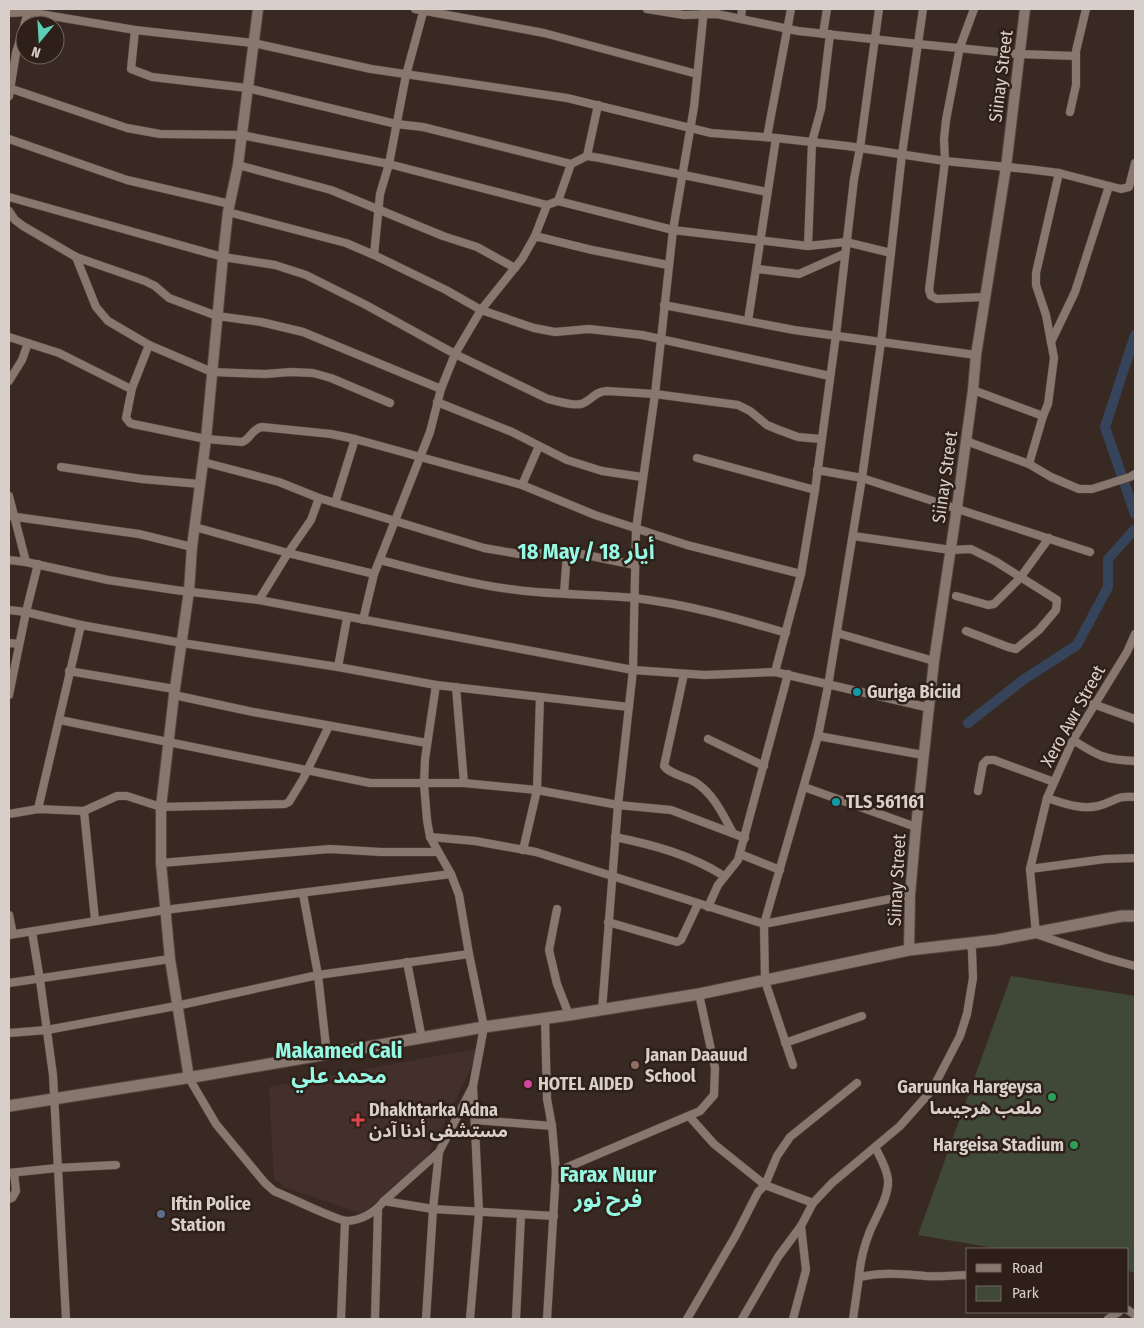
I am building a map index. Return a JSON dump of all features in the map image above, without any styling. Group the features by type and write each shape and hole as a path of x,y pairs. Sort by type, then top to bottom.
{"main road":[{"path":"9,1106 189,1078 484,1027 569,1016 699,994 909,950 997,940 1122,916 1135,916"}],"street":[{"path":"258,9 238,165 229,208 206,439 192,547 189,591 174,692 161,807 161,863 170,959 189,1078 216,1124 265,1183 274,1191 346,1221 362,1218 378,1209 384,1201 439,1152 473,1086"},
{"path":"414,9 544,33 697,74"},
{"path":"647,9 684,15 704,11 788,29 826,34 1020,54 1076,56"},
{"path":"742,9 742,19"},
{"path":"767,137 791,9"},
{"path":"808,246 812,142 821,109 827,9"},
{"path":"775,672 801,574 815,490 820,439 836,336 844,254 879,9"},
{"path":"793,1065 765,980 764,924 818,736 828,686 862,478 881,342 902,154 924,9"},
{"path":"974,9 960,47 944,130 945,161 928,290 931,296 937,299 985,297"},
{"name":"Siinay Street","path":"909,950 910,896 916,826 934,661 957,508 976,355 1006,166 1025,9"},
{"path":"1070,112 1076,85 1076,56 1086,9"},
{"path":"374,254 380,194 389,164 406,75 424,10"},
{"path":"9,13 28,11 135,30 253,43 406,75 567,98 710,133 812,142 945,161 1059,173 1121,189 1132,188 1135,163"},
{"path":"28,11 16,53 9,91 127,128 160,134 242,135 389,164 548,205 558,201 673,230 808,246 846,242 891,253"},
{"path":"602,1010 611,877 633,670 636,529 655,394 668,265 691,128 704,11"},
{"path":"135,30 131,69 152,77 247,88 396,124 423,127 571,164 587,156 767,192"},
{"path":"587,156 598,105"},
{"path":"748,321 776,138"},
{"path":"9,139 127,180 346,243 374,254 481,310 546,331 566,332 589,329 661,338 830,376"},
{"path":"558,201 571,164"},
{"path":"238,165 331,190 443,236 477,247 515,268"},
{"path":"1029,464 1048,404 1054,358 1046,315 1036,285 1036,273 1059,173"},
{"path":"1051,342 1075,292 1109,186"},
{"path":"9,197 223,258 275,265 306,275 456,354 548,399 581,404 600,391 655,394 738,404 768,425 779,430 798,437 820,439"},
{"path":"362,620 374,574 430,432 440,389 456,354 481,310 527,252 548,205"},
{"path":"9,211 15,220 23,226 76,257 144,281 155,286 169,298 217,316 261,322 303,332 440,389"},
{"path":"535,236 668,265"},
{"path":"757,269 799,274 844,254"},
{"path":"76,257 96,307 102,315 108,321 150,345 212,372 314,373 331,378 390,403"},
{"path":"664,305 836,336 976,355"},
{"path":"9,337 60,353 132,388"},
{"path":"9,381 22,360 28,343"},
{"path":"150,345 132,388 126,418 130,423 206,439 242,442 247,441 254,430 262,427 331,434 522,485 561,502 636,529 687,545 801,574"},
{"path":"973,390 1043,416"},
{"path":"436,402 496,425 567,460 618,474 642,477"},
{"path":"335,503 355,440"},
{"path":"966,441 1029,464 1050,477 1080,489 1092,490 1133,475"},
{"path":"522,485 539,446"},
{"path":"697,458 815,490"},
{"path":"203,462 279,482 319,498 484,548 508,553 581,554 634,565"},
{"path":"61,467 142,479 200,484"},
{"path":"817,470 862,478 1090,552"},
{"path":"9,496 12,517 26,562"},
{"path":"259,600 288,553 312,520 319,498"},
{"path":"12,517 140,534 192,547"},
{"path":"195,528 374,574"},
{"path":"853,536 951,550 971,549 995,561 1057,600 1056,610 1039,630 1016,649 966,631"},
{"path":"956,596 988,605 994,604 1020,578 1049,538"},
{"path":"564,593 567,554"},
{"path":"9,560 38,564 108,580 259,600 347,618 633,670 705,675 775,672 788,674 828,686 930,708"},
{"path":"380,560 480,585 510,590 634,598 682,606 786,633"},
{"path":"9,695 38,564"},
{"path":"9,610 182,643 338,667 436,685 629,707"},
{"path":"338,667 347,618"},
{"path":"38,809 60,720 80,625"},
{"path":"837,633 934,661"},
{"name":"Xero Awr Street","path":"1036,934 1030,869 1047,798 1073,740 1093,704 1127,652 1135,634"},
{"path":"9,643 19,644"},
{"path":"1127,652 1135,656"},
{"path":"69,671 329,726 427,743"},
{"path":"684,674 664,766 668,770 696,783 706,791 718,805 733,833"},
{"path":"708,907 718,885 738,860 788,674"},
{"path":"436,685 427,743 424,784 430,837 451,874 459,895 484,1027 473,1086 479,1213 470,1319"},
{"path":"456,687 464,783"},
{"path":"523,850 536,790 540,697"},
{"path":"1093,704 1135,719"},
{"path":"60,720 370,783 464,783 536,790 618,804 670,810 745,838"},
{"path":"9,814 38,809 84,811 116,796 127,796 161,807 285,804 289,802 308,770 329,726"},
{"path":"818,736 923,755"},
{"path":"708,739 764,766"},
{"path":"1073,740 1103,757 1112,760 1135,761"},
{"path":"978,791 983,764 987,760 994,760 1054,782"},
{"path":"804,787 916,826"},
{"path":"1047,798 1072,806 1088,807 1099,806 1118,797 1135,797"},
{"path":"84,811 96,920"},
{"path":"616,836 651,844 697,860 724,876"},
{"path":"430,837 475,840 536,852 764,924 910,896"},
{"path":"161,863 330,848 381,852 438,852"},
{"path":"740,854 780,870"},
{"path":"1030,869 1105,859 1135,858"},
{"path":"9,915 11,934 165,910 451,874"},
{"path":"303,894 318,975 327,1055"},
{"path":"608,922 678,942 682,940 698,904"},
{"path":"558,909 548,950 557,984 569,1016"},
{"path":"32,932 47,1030 54,1099 66,1319"},
{"path":"1036,934 1135,966"},
{"path":"742,1319 778,1257 801,1226 813,1203 832,1183 900,1126 932,1090 960,1036 967,1014 973,978 970,942"},
{"path":"9,1033 47,1030 176,1006 318,975 469,954"},
{"path":"9,984 170,959"},
{"path":"407,962 422,1039"},
{"path":"556,1172 700,1111 714,1095 715,1068 699,994"},
{"path":"785,1043 862,1016"},
{"path":"545,1019 547,1099 552,1126 556,1172 546,1319"},
{"path":"687,1319 736,1235 758,1192 765,1185 777,1156 790,1137 857,1083"},
{"path":"688,1116 714,1144 765,1185 813,1203"},
{"path":"475,1120 552,1126"},
{"path":"853,1319 860,1266 868,1234 884,1198 888,1182 886,1169 875,1147"},
{"path":"426,1319 439,1152"},
{"path":"9,1199 16,1192 11,1173 116,1165"},
{"path":"384,1201 433,1210 554,1216"},
{"path":"376,1319 378,1209"},
{"path":"516,1319 521,1215"},
{"path":"341,1319 346,1221"},
{"path":"794,1319 806,1270 801,1226"},
{"path":"859,1277 901,1273 926,1276 966,1275"}],"shaded area":[{"name":"Dhakhtarka Adna مستشفى أدنا آدن","path":"475,1049 475,1060 429,1154 402,1181 400,1180 363,1214 284,1187 280,1182 274,1181 269,1087"}],"green space":[{"name":"Garuunka Hargeysa ملعب هرجيسا","path":"1011,976 1135,996 1135,1273 1129,1271 1129,1248 994,1248 918,1235"}],"waterway":[{"path":"1135,335 1105,427 1135,514"},
{"path":"968,723 1023,680 1077,645 1108,587 1108,559 1135,529"}],"place":[{"name":"Guriga Biciid","path":"857,692"},
{"name":"TLS 561161","path":"836,802"},
{"name":"Janan Daauud School","path":"635,1065"},
{"name":"HOTEL AIDED","path":"528,1084"},
{"name":"Garuunka Hargeysa ملعب هرجيسا","path":"1052,1097"},
{"name":"Dhakhtarka Adna مستشفى أدنا آدن","path":"358,1120"},
{"name":"Hargeisa Stadium","path":"1074,1145"},
{"name":"Iftin Police Station","path":"161,1214"}],"district":[{"name":"18 May / 18 أيار","path":"586,551"},
{"name":"Makamed Cali محمد علي","path":"339,1062"},
{"name":"Farax Nuur فرح نور","path":"608,1186"}]}
